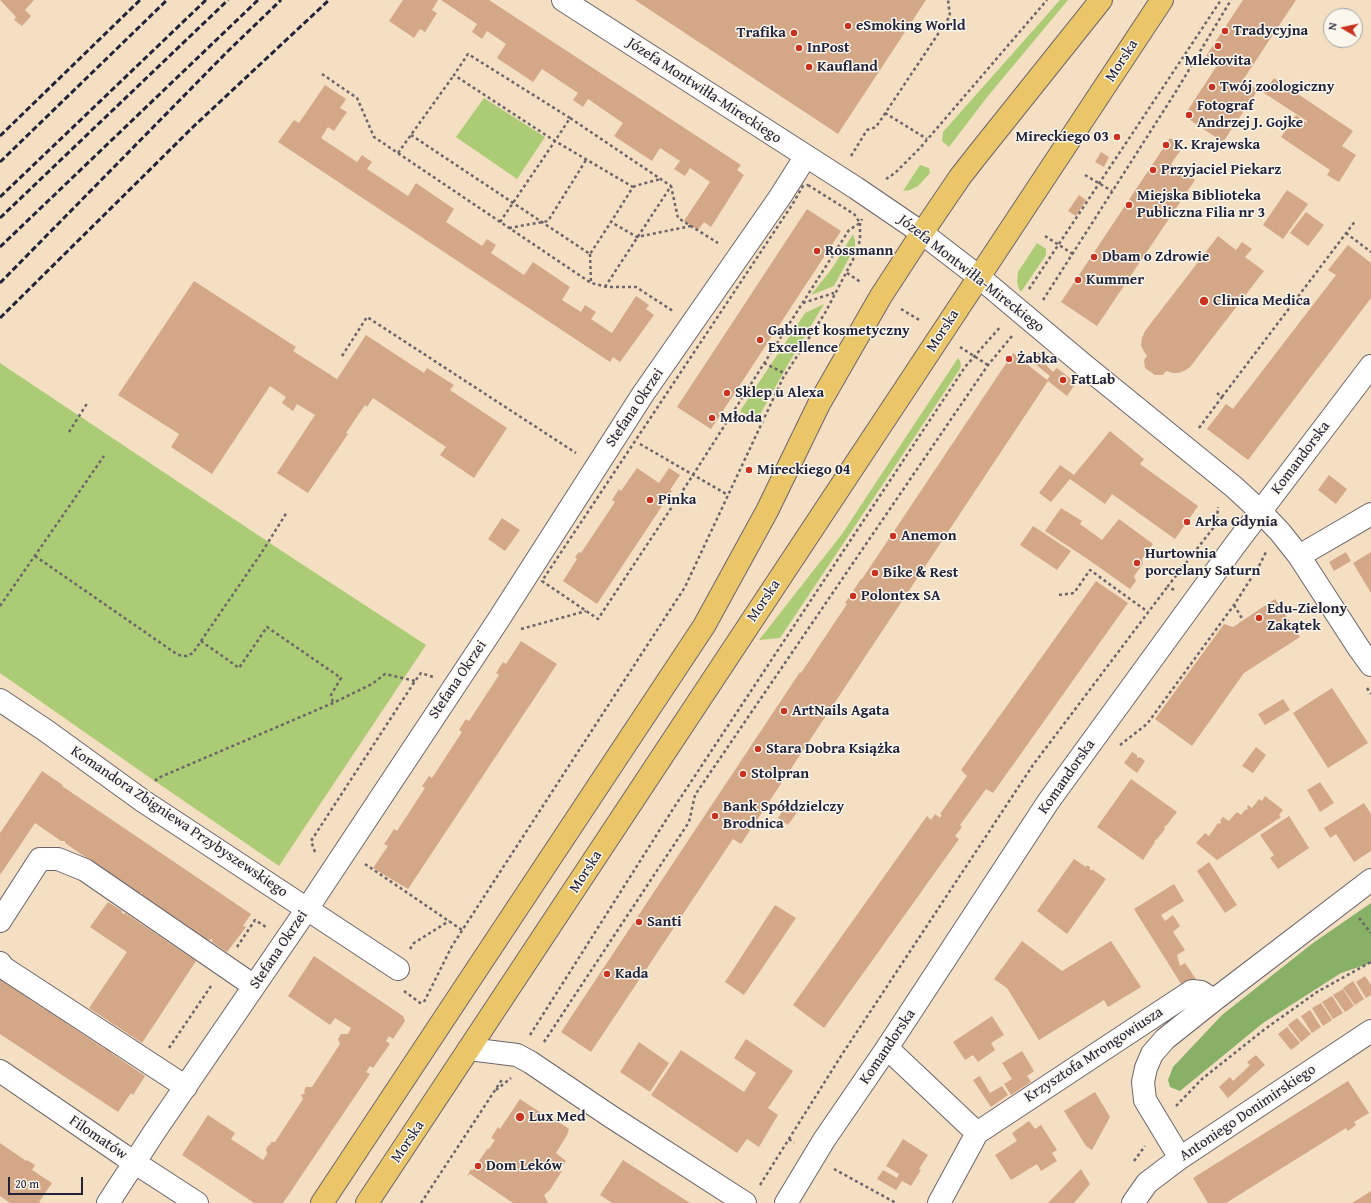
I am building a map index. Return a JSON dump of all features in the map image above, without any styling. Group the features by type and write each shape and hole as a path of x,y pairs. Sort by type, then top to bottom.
{"main road":[{"path":"322,1203 704,626 767,511 820,404 881,296 960,176 1101,0"},
{"name":"Morska","path":"367,1203 1162,0"}],"street":[{"name":"Józefa Montwiłła-Mireckiego","path":"563,0 873,199 922,233 979,277 1137,409 1234,487 1260,511 1280,532 1299,556 1371,665"},
{"name":"Stefana Okrzei","path":"108,1203 307,909 497,622 627,436 643,394 780,197 806,156"},
{"name":"Komandorska","path":"786,1203 824,1140 887,1048 1048,802 1260,511 1371,366"},
{"path":"1299,556 1371,514"},
{"name":"Komandora Zbigniewa Przybyszewskiego","path":"0,700 45,730 143,800 398,969"},
{"path":"0,920 40,859 58,859 85,870 254,986"},
{"name":"Krzysztofa Mrongowiusza","path":"1180,1158 1145,1100 1144,1082 1146,1068 1152,1054 1165,1039 1214,1000 1371,880"},
{"path":"0,963 4,968 186,1087"},
{"name":"Krzysztofa Mrongowiusza","path":"939,1203 977,1133 1192,991 1201,992 1214,1000"},
{"name":"Antoniego Donimirskiego","path":"1133,1203 1147,1183 1180,1158 1371,1031"},
{"path":"887,1048 977,1133"},
{"path":"470,1049 524,1059 610,1116 751,1197"},
{"name":"Filomatów","path":"0,1071 197,1203"}],"path":[{"path":"852,153 867,130 876,127 950,16 948,0"},
{"path":"409,995 423,1005 452,946 462,930 685,587 786,374 825,313 847,273 858,250 860,223 884,181 896,173 927,139 1047,0"},
{"path":"1027,291 1221,0"},
{"path":"1043,300 1175,93 1231,0"},
{"path":"398,153 468,54 570,118 671,186 678,218 722,245"},
{"path":"322,74 357,98 374,137 591,283 605,287 636,287 676,313"},
{"path":"454,75 554,141 634,188"},
{"path":"885,113 927,139"},
{"path":"500,222 570,118"},
{"path":"411,136 590,254"},
{"path":"509,228 548,221 586,160"},
{"path":"1085,175 1112,191"},
{"path":"591,283 590,254 611,222 634,188 638,185 661,179"},
{"path":"538,587 627,436 788,211 803,186 808,185 854,214 860,223"},
{"path":"605,287 671,186"},
{"path":"1196,433 1356,220"},
{"path":"611,222 637,238 691,226"},
{"path":"542,581 598,620 693,475 849,230 860,223"},
{"path":"1346,233 1371,252"},
{"path":"1045,236 1073,254"},
{"path":"847,273 988,365"},
{"path":"802,304 835,293"},
{"path":"342,356 367,316 581,457"},
{"path":"495,1091 524,1059 673,809 965,367 1005,321"},
{"path":"421,1203 495,1091 524,1059 689,822 695,795 988,365 1015,332"},
{"path":"764,363 786,374"},
{"path":"1217,392 1222,397"},
{"path":"69,432 88,402"},
{"path":"627,436 728,495"},
{"path":"0,606 104,456"},
{"path":"751,1197 841,1056 1033,765 1214,527 1219,508 1216,502"},
{"path":"35,556 178,655 188,656 194,653 287,512"},
{"path":"1119,746 1147,724 1234,605 1259,566"},
{"path":"1059,595 1074,594 1090,570 1148,612"},
{"path":"1168,586 1176,591"},
{"path":"1234,605 1243,620"},
{"path":"201,642 239,668 267,627 341,678 331,695 333,703"},
{"path":"143,800 158,778 333,703 372,684 385,674 415,681 311,841 316,853"},
{"path":"364,864 462,930"},
{"path":"398,969 414,943 449,921"},
{"path":"1160,1127 1173,1108 1181,1102 1202,1079 1259,1033 1317,992 1371,962"},
{"path":"834,1169 896,1203"}],"green space":[{"path":"1060,0 1068,0 988,96 949,147 942,141 943,132"},
{"path":"484,98 545,137 517,179 456,137"},
{"path":"920,165 929,168 930,173 918,186 910,190 903,191"},
{"path":"853,234 855,247 834,286 811,295 833,267"},
{"path":"1037,243 1046,249 1046,255 1021,292 1017,282 1018,272"},
{"path":"824,304 757,420 740,411 805,313"},
{"path":"958,358 961,366 960,369 780,638 759,640 842,534"},
{"path":"0,363 426,645 279,866 0,673"},
{"path":"1371,903 1371,963 1341,973 1263,1023 1180,1091 1170,1087 1168,1080 1173,1067 1222,1015 1313,943"}],"building":[{"path":"0,0 34,0 25,10 31,16 22,26 14,20 16,17"},
{"path":"403,0 438,0 432,10 437,13 425,32 420,29 414,38 389,21"},
{"path":"441,0 489,0 741,165 737,170 744,175 711,227 704,222 698,230 684,221 710,182 690,168 685,176 674,169 680,161 660,148 652,161 614,136 623,123 588,99 583,107 573,100 578,93 542,69 533,82 497,58 506,44 487,31 482,39 472,32 477,24"},
{"name":"Kaufland","path":"635,0 926,0 838,134"},
{"path":"1243,0 1296,0 1243,80 1258,90 1223,142 1184,116 1218,64 1206,56"},
{"path":"1274,78 1353,131 1342,146 1356,155 1339,182 1327,175 1330,170 1281,137 1296,115 1307,123 1307,121 1264,93"},
{"path":"325,85 346,99 340,108 347,112 334,131 328,127 321,138 357,162 362,155 372,162 367,169 408,196 416,183 454,209 446,222 482,246 487,239 496,245 491,253 524,275 533,262 570,287 562,300 581,312 585,305 596,312 591,319 612,333 636,296 649,305 646,309 654,315 620,362 613,357 610,362 278,142 294,120 299,123"},
{"path":"1170,138 1177,142 1173,147 1180,151 1171,164 1195,180 1097,326 1061,302"},
{"path":"1101,152 1109,157 1104,167 1095,162"},
{"path":"1287,190 1308,204 1283,239 1263,225"},
{"path":"1079,195 1086,200 1076,216 1068,211"},
{"path":"807,209 841,231 711,429 677,407"},
{"path":"1306,212 1324,225 1308,246 1290,233"},
{"name":"Clinica Medica","path":"1218,236 1236,250 1242,242 1252,249 1245,257 1264,271 1190,367 1178,373 1166,371 1163,375 1155,375 1145,368 1144,360 1147,356 1141,345 1145,331"},
{"path":"1348,245 1371,263 1371,298 1248,460 1207,429 1226,404 1233,409 1336,275 1328,270"},
{"path":"194,281 296,347 293,351 337,379 366,335 424,373 427,368 454,385 450,390 507,428 474,478 440,455 446,447 373,398 367,407 365,405 346,433 348,434 308,493 277,473 315,415 297,404 293,411 282,403 286,397 270,386 212,474 171,447 179,434 118,395"},
{"path":"1038,352 1049,361 1046,365 1053,372 1057,368 1076,383 1067,396 1048,381 741,844 733,839 591,1052 561,1032 800,672 801,673 847,604 845,603 1013,353 1047,380 1050,376 1030,360"},
{"path":"1110,431 1144,459 1140,464 1198,506 1175,539 1112,494 1105,504 1070,479 1051,502 1039,493 1060,465 1074,475"},
{"path":"637,468 659,483 669,468 680,475 670,490 672,491 597,604 563,581 577,559 575,557 579,552 581,553 615,502 612,500 619,489 621,491"},
{"path":"1329,475 1347,489 1336,504 1318,490"},
{"path":"1061,508 1082,521 1080,524 1102,540 1119,519 1153,544 1142,559 1143,564 1134,576 1136,581 1130,589 1045,531"},
{"path":"502,518 520,530 505,551 488,539"},
{"path":"1033,526 1071,551 1057,570 1020,545"},
{"path":"1346,552 1351,561 1334,571 1329,562"},
{"path":"1371,552 1371,593 1353,563"},
{"path":"1096,581 1128,603 993,793 986,789 960,825 962,827 955,836 959,839 824,1028 793,1005 927,816 931,820 935,814 940,818 942,815 940,814 967,776 961,770"},
{"path":"1275,599 1300,637 1244,673 1192,746 1155,719 1224,624 1233,627"},
{"path":"521,641 557,664 408,889 373,868 388,846 384,844 394,829 397,831 425,788 422,786 429,776 432,778 462,732 459,730 466,719 469,721 499,675 496,673 503,662 506,664"},
{"path":"1332,688 1368,743 1328,768 1293,713"},
{"path":"1283,699 1290,710 1265,725 1258,714"},
{"path":"1256,747 1266,755 1253,773 1242,766"},
{"path":"1132,752 1137,755 1137,758 1140,757 1145,761 1137,773 1124,763"},
{"path":"42,771 251,914 243,926 246,927 227,952 212,942 212,939 208,940 142,895 142,893 138,893 65,843 65,841 61,841 35,823 0,875 0,833"},
{"path":"1131,779 1177,812 1154,841 1155,842 1143,860 1097,827"},
{"path":"1320,782 1334,803 1320,812 1307,790"},
{"path":"1265,796 1283,810 1279,815 1281,817 1217,860 1196,843 1205,833 1209,836 1218,823 1220,824 1220,820 1223,817 1229,821 1237,812 1241,815 1248,809 1248,805 1252,808 1259,799 1262,801"},
{"path":"1364,803 1371,814 1371,851 1354,862 1336,834 1330,838 1324,828"},
{"path":"787,804 798,811 788,825 778,818"},
{"path":"1289,816 1309,848 1278,869 1270,858 1274,855 1260,835"},
{"path":"1074,859 1086,867 1087,865 1090,867 1090,870 1093,870 1106,879 1067,934 1037,911"},
{"path":"1209,862 1237,905 1225,913 1197,871"},
{"path":"1174,884 1184,901 1161,915 1165,921 1173,915 1180,926 1173,932 1185,950 1177,955 1180,966 1185,963 1196,979 1183,987 1134,909"},
{"path":"108,902 122,911 123,914 125,913 196,961 142,1043 89,1008 127,952 90,927"},
{"path":"775,905 796,918 744,995 725,982"},
{"path":"1022,941 1062,971 1111,941 1141,987 1108,1007 1104,1000 1039,1040 1007,988 994,979"},
{"path":"314,956 403,1016 405,1021 393,1039 389,1036 386,1041 390,1044 373,1068 370,1066 366,1072 370,1074 283,1203 254,1203 182,1155 208,1115 235,1133 231,1139 263,1160 267,1154 266,1149 271,1144 270,1142 275,1142 303,1099 301,1095 305,1093 304,1091 306,1087 312,1087 340,1044 338,1039 341,1034 348,1034 351,1028 335,1018 330,1025 288,996"},
{"path":"1365,976 1371,985 1371,995 1366,998 1356,982"},
{"path":"0,979 44,1009 45,1007 52,1012 51,1013 105,1049 106,1047 111,1051 111,1053 145,1076 133,1095 131,1093 118,1112 0,1034"},
{"path":"1353,981 1364,999 1355,1005 1343,988"},
{"path":"1343,989 1354,1006 1345,1012 1333,995"},
{"path":"1332,996 1343,1013 1333,1019 1322,1002"},
{"path":"1321,1003 1332,1020 1323,1026 1312,1008"},
{"path":"1310,1010 1321,1027 1312,1033 1301,1016"},
{"path":"992,1016 1004,1035 991,1043 995,1050 978,1062 973,1055 965,1060 953,1042"},
{"path":"1297,1018 1311,1034 1301,1042 1288,1025"},
{"path":"1287,1027 1300,1043 1291,1050 1278,1034"},
{"path":"746,1039 793,1071 768,1108 778,1115 759,1147 747,1139 737,1153 651,1095 681,1050 744,1092 756,1073 734,1058"},
{"path":"639,1042 669,1063 650,1092 620,1072"},
{"path":"1022,1051 1034,1071 1027,1076 1031,1082 1011,1095 1004,1084 1012,1079 1002,1063"},
{"path":"1256,1055 1265,1065 1228,1098 1219,1087 1230,1077 1233,1081 1250,1065 1247,1062"},
{"path":"980,1076 990,1093 1002,1086 1008,1095 991,1107 973,1080"},
{"path":"1348,1081 1369,1113 1354,1122 1356,1125 1348,1131 1346,1128 1226,1203 1208,1203 1193,1178"},
{"path":"1095,1092 1110,1117 1092,1150 1086,1146 1064,1111"},
{"path":"520,1099 544,1115 546,1113 569,1129 556,1153 566,1161 560,1170 562,1171 550,1190 544,1195 548,1203 513,1203 470,1174 467,1176 488,1148 489,1149 495,1140 491,1138 498,1127 500,1129"},
{"path":"1029,1121 1035,1129 1041,1125 1057,1150 1052,1153 1057,1161 1041,1171 1037,1164 1011,1180 995,1155 1017,1141 1012,1133"},
{"path":"903,1139 928,1155 911,1186 902,1181 896,1190 877,1179 883,1170 897,1178 899,1174 886,1166"},
{"path":"0,1143 26,1161 27,1160 35,1165 32,1170 52,1183 39,1202 41,1203 10,1203 0,1196"},
{"path":"623,1160 690,1203 612,1203 600,1195"},
{"path":"1081,1169 1090,1184 1074,1203 1048,1203"},
{"path":"1371,1191 1371,1203 1352,1203"}],"railway":[{"path":"0,136 140,0"},
{"path":"0,162 167,0"},
{"path":"0,197 206,0"},
{"path":"0,218 228,0"},
{"path":"0,247 258,0"},
{"path":"0,283 228,51 281,0"},
{"path":"0,318 193,127 329,0"}],"place":[{"name":"eSmoking World","path":"848,26"},
{"name":"Tradycyjna","path":"1225,31"},
{"name":"Trafika","path":"794,33"},
{"name":"Mlekovita","path":"1218,46"},
{"name":"InPost","path":"799,48"},
{"name":"Kaufland","path":"809,67"},
{"name":"Twój zoologiczny","path":"1212,87"},
{"name":"Fotograf Andrzej J. Gojke","path":"1189,115"},
{"name":"Mireckiego 03","path":"1117,137"},
{"name":"K. Krajewska","path":"1166,145"},
{"name":"Przyjaciel Piekarz","path":"1153,170"},
{"name":"Miejska Biblioteka Publiczna Filia nr 3","path":"1129,205"},
{"name":"Rossmann","path":"817,251"},
{"name":"Dbam o Zdrowie","path":"1094,257"},
{"name":"Kummer","path":"1078,280"},
{"name":"Clinica Medica","path":"1204,301"},
{"name":"Gabinet kosmetyczny Excellence","path":"760,340"},
{"name":"Żabka","path":"1009,359"},
{"name":"FatLab","path":"1063,380"},
{"name":"Sklep u Alexa","path":"727,393"},
{"name":"Młoda","path":"712,418"},
{"name":"Mireckiego 04","path":"749,470"},
{"name":"Pinka","path":"650,500"},
{"name":"Arka Gdynia","path":"1187,522"},
{"name":"Anemon","path":"893,536"},
{"name":"Hurtownia porcelany Saturn","path":"1137,563"},
{"name":"Bike & Rest","path":"875,573"},
{"name":"Polontex SA","path":"853,596"},
{"name":"Edu-Zielony Zakątek","path":"1259,618"},
{"name":"ArtNails Agata","path":"784,711"},
{"name":"Stara Dobra Książka","path":"758,749"},
{"name":"Stolpran","path":"743,774"},
{"name":"Bank Spółdzielczy Brodnica","path":"715,816"},
{"name":"Santi","path":"639,922"},
{"name":"Kada","path":"607,974"},
{"name":"Lux Med","path":"520,1117"},
{"name":"Dom Leków","path":"478,1166"}]}
